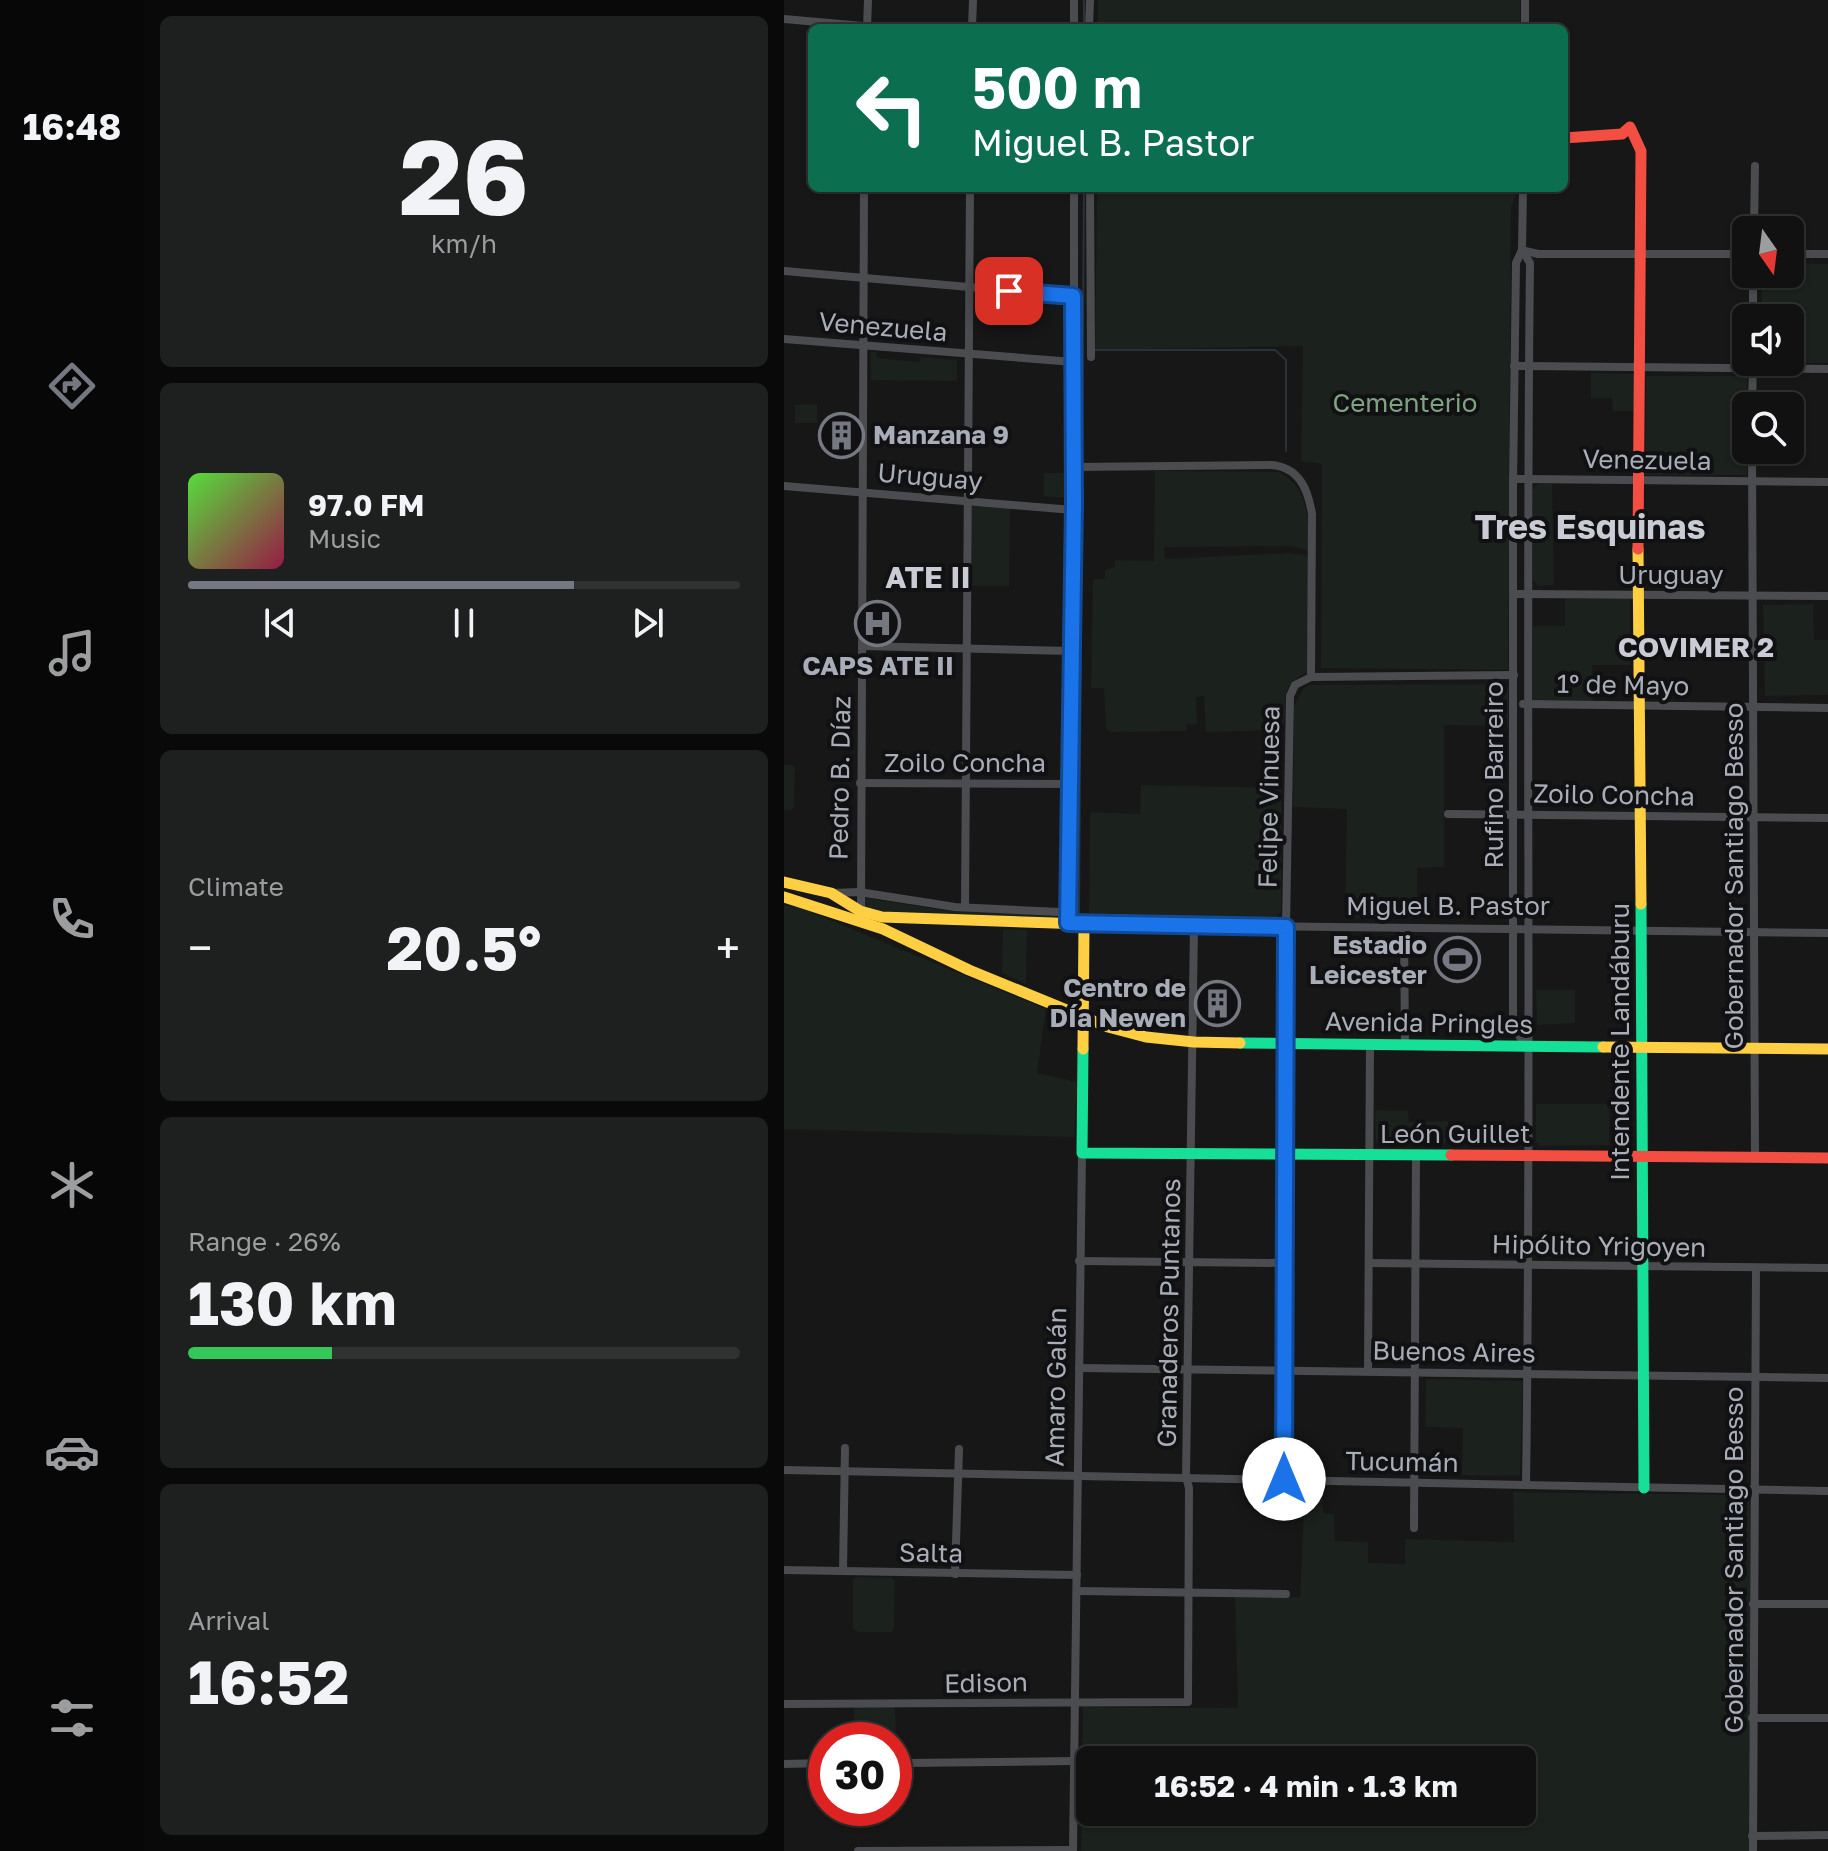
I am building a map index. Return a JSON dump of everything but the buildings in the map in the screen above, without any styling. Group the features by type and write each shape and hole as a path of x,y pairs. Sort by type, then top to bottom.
{"street":[{"path":"867,24 868,0"},
{"path":"972,24 973,0"},
{"path":"1074,0 1074,24"},
{"path":"1089,24 1090,0"},
{"path":"1525,0 1525,24"},
{"path":"784,19 836,24"},
{"name":"Intendente Landáburu","path":"1568,138 1622,134 1630,127 1641,151 1638,480 1644,1488"},
{"path":"1754,216 1755,166"},
{"name":"Pedro B. Díaz","path":"861,916 864,192"},
{"path":"965,907 970,192"},
{"path":"1068,923 1074,192"},
{"path":"1090,192 1091,357"},
{"path":"1523,192 1522,250 1538,254 1732,254"},
{"name":"Rufino Barreiro","path":"1522,250 1516,263 1514,366 1513,1024 1527,1046"},
{"name":"Rufino Barreiro","path":"1522,250 1530,263 1526,1485"},
{"path":"1804,254 1828,254"},
{"path":"784,271 1073,296"},
{"name":"Venezuela","path":"784,339 1074,362"},
{"path":"1514,366 1732,365"},
{"path":"1804,368 1828,369"},
{"name":"Gobernador Santiago Besso","path":"1752,464 1755,1156"},
{"name":"Felipe Vinuesa","path":"1074,467 1277,465 1288,468 1306,488 1312,514 1311,677 1295,685 1290,696 1284,1479"},
{"name":"Venezuela","path":"1513,479 1828,482"},
{"name":"Uruguay","path":"784,486 1073,510"},
{"name":"Uruguay","path":"1513,594 1828,596"},
{"path":"862,646 1071,651"},
{"path":"1311,677 1514,675"},
{"name":"1º de Mayo","path":"1514,704 1828,708"},
{"name":"Zoilo Concha","path":"860,783 1070,784"},
{"name":"Zoilo Concha","path":"1448,814 1828,818"},
{"path":"784,882 831,893 861,916"},
{"name":"Miguel B. Pastor","path":"831,893 859,892 965,907 1060,912 1068,923"},
{"path":"784,897 861,916"},
{"name":"Miguel B. Pastor","path":"861,916 1084,924 1828,933"},
{"name":"Avenida Pringles","path":"861,916 1084,1019 1128,1033 1194,1042 1828,1049"},
{"name":"Amaro Galán","path":"1073,1850 1084,924"},
{"name":"Granaderos Puntanos","path":"1188,1702 1190,1593 1186,1477 1194,925"},
{"path":"1404,928 1405,1044"},
{"path":"1368,1371 1370,1044"},
{"name":"León Guillet","path":"1082,1153 1828,1158"},
{"path":"1414,1528 1416,1156"},
{"path":"1079,1261 1284,1263"},
{"name":"Hipólito Yrigoyen","path":"1369,1263 1828,1268"},
{"name":"Gobernador Santiago Besso","path":"1753,1851 1756,1268"},
{"name":"Buenos Aires","path":"1079,1368 1828,1378"},
{"path":"843,1571 845,1448"},
{"path":"955,1574 959,1449"},
{"name":"Tucumán","path":"784,1470 1828,1491"},
{"name":"Salta","path":"784,1570 1077,1575"},
{"path":"1077,1591 1286,1594"},
{"path":"1753,1604 1828,1604"},
{"name":"Edison","path":"784,1704 1188,1702"},
{"path":"1752,1718 1828,1718"},
{"path":"912,1763 1075,1761"},
{"path":"784,1764 808,1763"},
{"path":"1752,1836 1828,1835"},
{"path":"858,1851 1073,1850"}],"green space":[{"path":"1098,0 1520,0 1520,24 1098,24"},
{"name":"Cementerio","path":"1097,192 1516,192 1511,207 1508,670 1321,668 1322,464 1301,461 1303,346 1095,350"},
{"path":"1804,263 1828,264 1828,363 1804,363 1804,304 1762,304 1761,288 1804,288"},
{"path":"871,352 876,352 877,358 920,362 921,357 957,360 957,381 871,380"},
{"path":"1591,373 1635,374 1635,411 1613,411 1612,398 1591,398"},
{"path":"1646,376 1747,376 1747,392 1732,392 1732,464 1747,464 1747,475 1645,475"},
{"path":"817,404 817,423 795,423 795,405"},
{"path":"1155,471 1279,472 1297,487 1302,496 1309,550 1290,546 1164,547 1165,559 1290,553 1309,558 1310,661 1306,673 1296,679 1287,691 1282,730 1206,732 1204,696 1196,697 1197,724 1186,724 1186,731 1112,732 1106,729 1104,688 1091,688 1093,579 1105,579 1105,570 1115,567 1115,560 1154,561"},
{"path":"1044,473 1070,473 1070,495 1067,498 1044,496"},
{"path":"1552,483 1554,585 1538,586 1533,580 1533,490 1537,484"},
{"path":"975,505 1010,508 1009,586 972,586 972,508"},
{"path":"1630,598 1630,665 1592,665 1593,701 1533,701 1533,626 1565,626 1565,599"},
{"path":"1813,604 1814,640 1828,640 1828,695 1765,696 1763,605"},
{"path":"1505,684 1508,688 1508,726 1444,725 1444,867 1417,868 1417,918 1345,918 1347,809 1293,807 1294,706 1303,689 1309,685"},
{"path":"784,765 795,768 794,807 791,810 784,810"},
{"path":"1141,785 1281,788 1281,912 1275,918 1089,913 1090,812 1140,814"},
{"path":"865,898 942,910 1053,914 1057,918 874,911 864,906"},
{"path":"784,905 801,908 1046,1009 1037,1073 1077,1082 1074,1137 784,1129"},
{"path":"1003,929 1027,930 1026,984 1002,973"},
{"path":"1536,990 1575,990 1575,1023 1537,1025"},
{"path":"1536,1104 1609,1104 1609,1145 1540,1146 1536,1142"},
{"path":"1375,1110 1408,1111 1409,1122 1448,1121 1448,1139 1443,1145 1379,1144 1376,1141"},
{"path":"1426,1379 1523,1381 1520,1476 1462,1475 1463,1428 1425,1427"},
{"path":"1305,1486 1323,1487 1323,1513 1334,1514 1335,1541 1368,1542 1368,1563 1405,1564 1405,1539 1514,1542 1513,1492 1752,1495 1751,1851 1081,1851 1081,1826 1536,1826 1536,1746 1082,1746 1083,1707 1238,1708 1235,1598 1300,1597"},
{"path":"857,1577 892,1578 895,1581 892,1632 858,1632 853,1628 853,1580"},
{"path":"891,1707 895,1710 895,1722 854,1722 854,1709"}],"waterway":[{"path":"1084,0 1084,24"},
{"path":"1082,463 1084,192"},
{"path":"1095,350 1275,350 1286,360 1286,451"},
{"path":"1079,913 1082,470"}],"traffic: fast":[{"path":"1641,904 1644,1488"},
{"path":"1240,1043 1603,1047"},
{"path":"1083,1049 1082,1153 1451,1155"}],"traffic: slow":[{"path":"1638,549 1641,904"},
{"path":"784,882 831,893 860,911 882,917 1084,924 1083,1049"},
{"path":"784,897 883,929 969,970 1108,1027 1146,1037 1240,1043"},
{"path":"1603,1047 1828,1049"}],"traffic: jam":[{"path":"1568,138 1622,134 1630,127 1641,151 1638,549"},
{"path":"1451,1155 1828,1158"}],"place":[{"name":"Manzana 9","path":"842,435"},
{"name":"CAPS ATE II","path":"878,623"},
{"name":"Estadio Leicester","path":"1458,960"},
{"name":"Centro de DÍa Newen","path":"1217,1003"}],"district":[{"name":"Tres Esquinas","path":"1590,527"},
{"name":"ATE II","path":"928,578"},
{"name":"COVIMER 2","path":"1696,647"}],"route":[{"path":"1009,291 1073,296 1074,503 1068,923 1286,927 1284,1479"}]}
